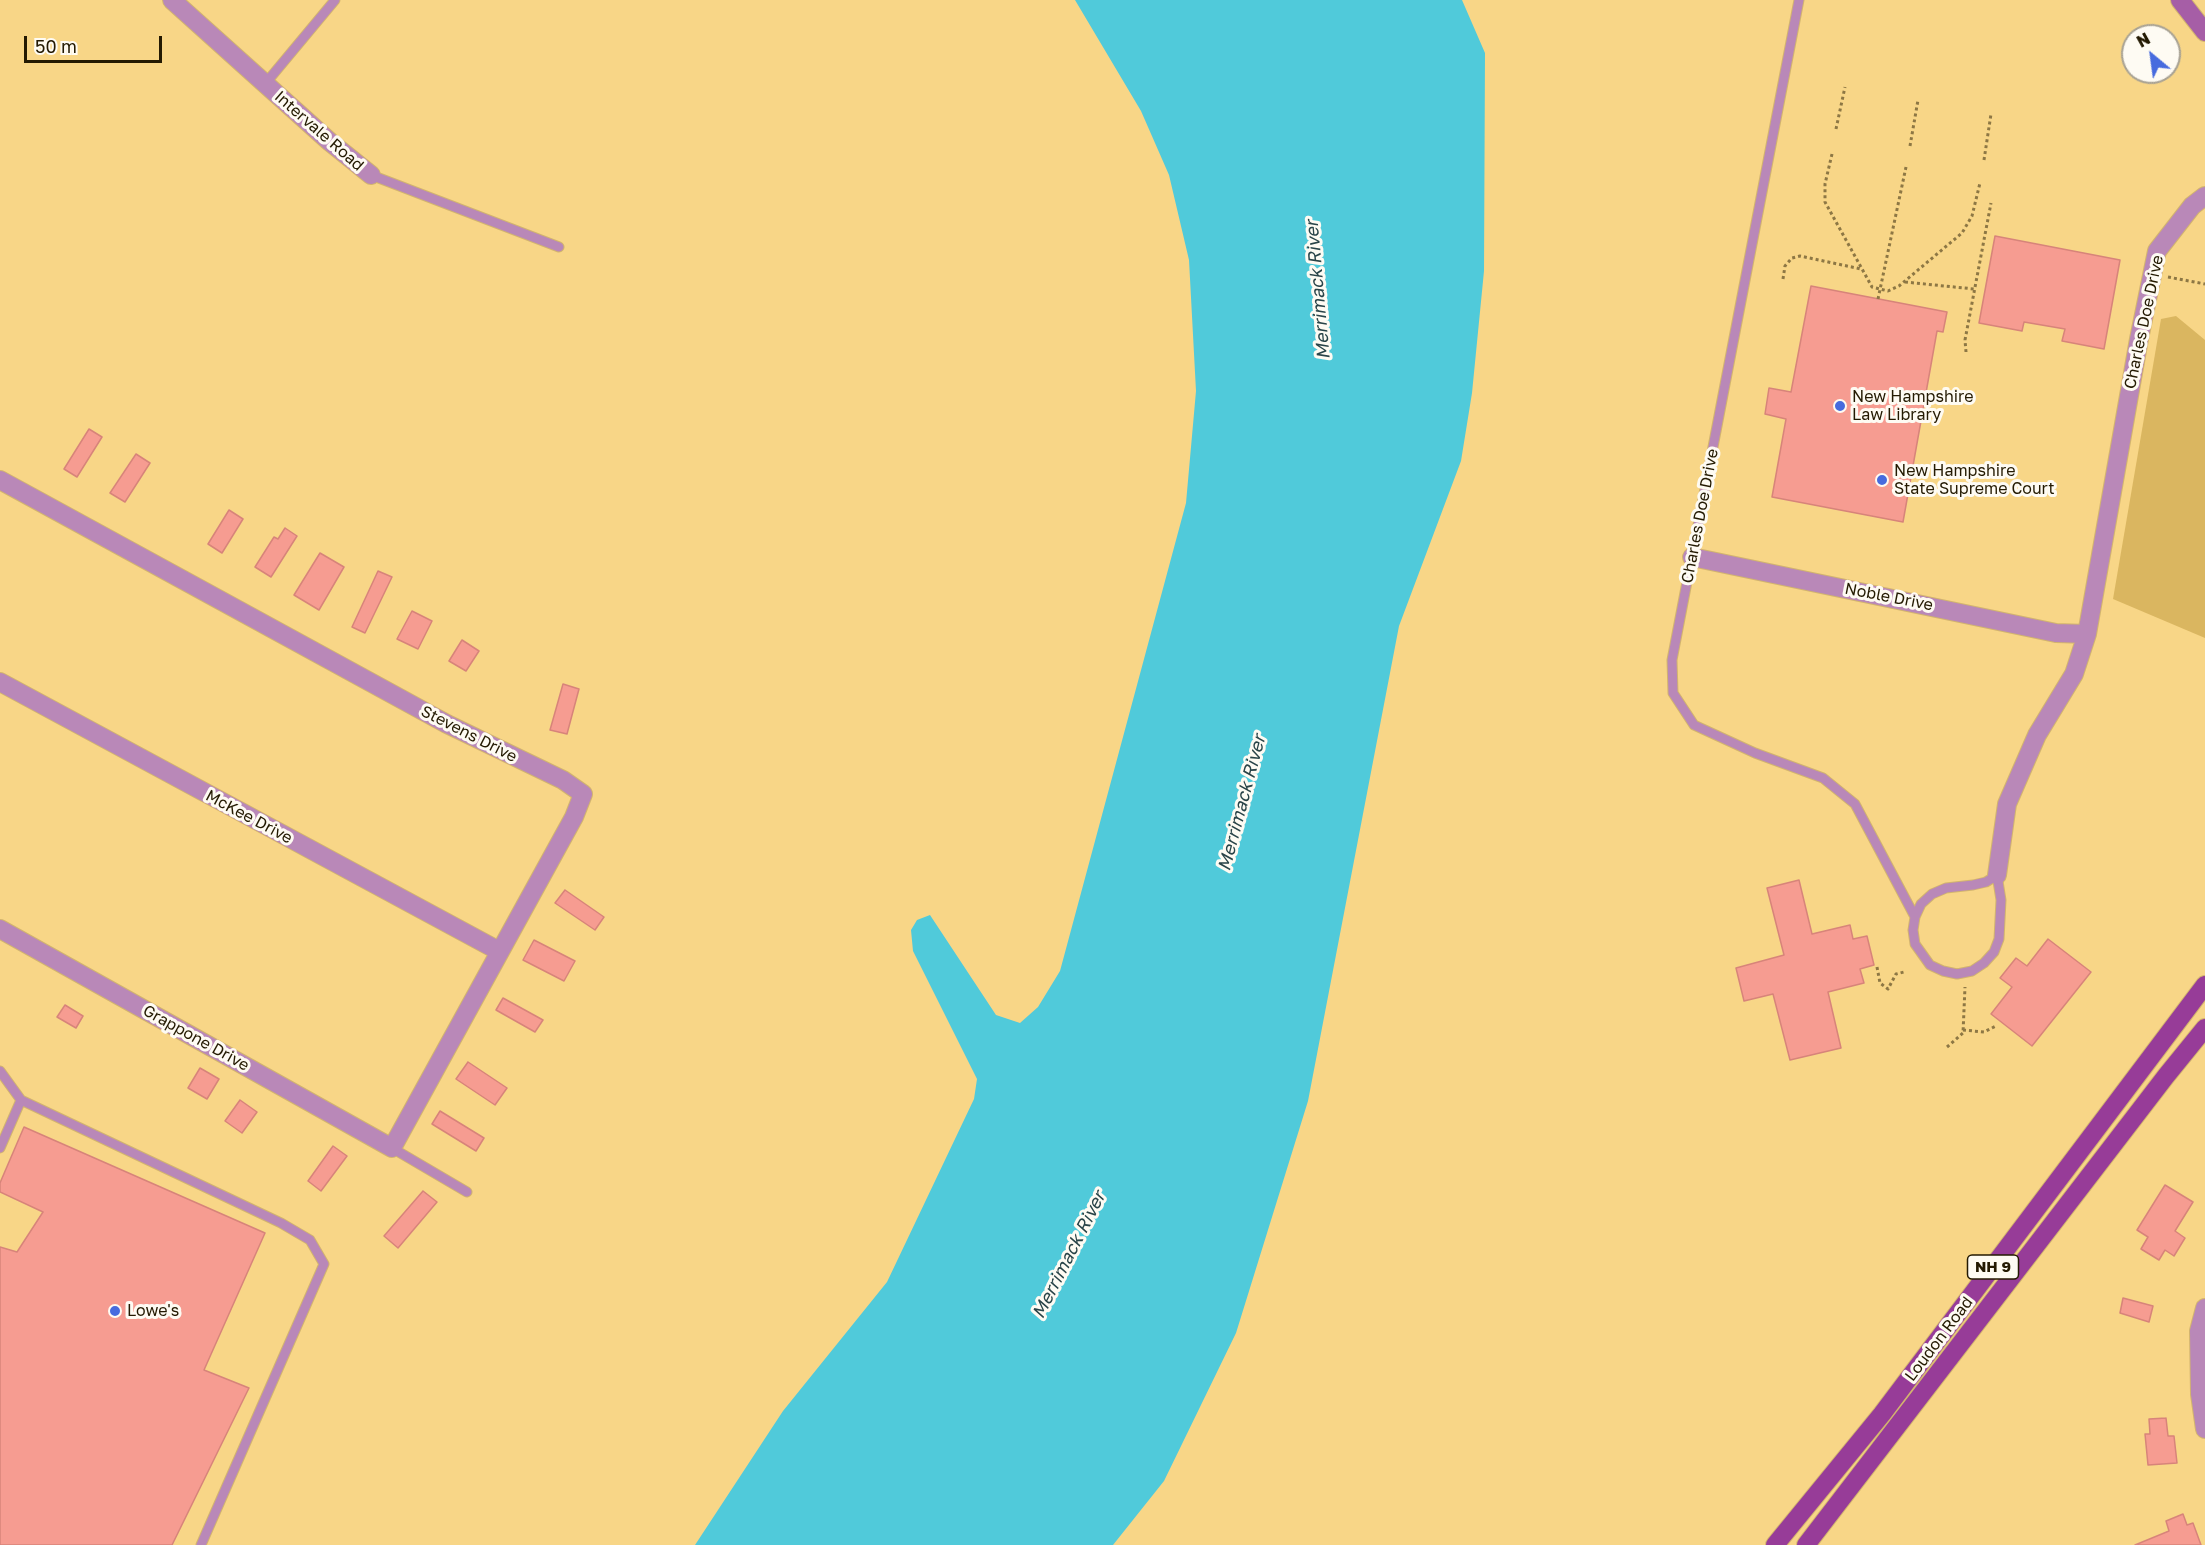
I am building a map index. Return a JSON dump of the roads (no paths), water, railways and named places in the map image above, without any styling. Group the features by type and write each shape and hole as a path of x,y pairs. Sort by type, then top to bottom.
{"main road":[{"name":"Loudon Road","path":"1775,1545 1882,1414 2205,985"},
{"name":"Loudon Road","path":"1806,1545 2205,1028"}],"street":[{"name":"Intervale Road","path":"172,0 371,175"},
{"path":"2180,0 2205,32"},
{"name":"Charles Doe Drive","path":"1997,874 2007,804 2037,735 2074,674 2087,634 2139,339 2157,251 2193,206 2205,196"},
{"name":"Stevens Drive","path":"0,480 447,724 563,780 583,794 574,817 392,1148"},
{"name":"Noble Drive","path":"1692,557 2056,633 2087,634"},
{"name":"McKee Drive","path":"0,682 499,951"},
{"name":"Grappone Drive","path":"0,929 392,1148"},
{"path":"2205,1308 2199,1342 2200,1394 2205,1429"}],"lane":[{"path":"265,84 335,0"},
{"name":"Charles Doe Drive","path":"1799,0 1672,660 1673,693 1694,725 1755,753 1823,778 1855,804 1915,917 1915,944 1930,965 1957,974 1972,971 1994,952 1999,939 2001,900 1997,874"},
{"name":"Intervale Road","path":"371,175 559,247"},
{"path":"1915,917 1921,904 1932,894 1946,888 1986,882 1997,874"},
{"path":"0,1071 21,1100 281,1223 310,1240 324,1264 201,1545"},
{"path":"0,1148 21,1100"},
{"path":"392,1148 467,1192"}],"water":[{"name":"Merrimack River","path":"1075,0 1462,0 1485,53 1484,271 1472,393 1461,461 1399,626 1308,1101 1236,1333 1164,1481 1113,1545 695,1545 783,1411 887,1282 974,1099 977,1079 913,951 911,930 917,920 930,915 996,1015 1020,1023 1038,1007 1060,971 1186,503 1196,391 1189,260 1169,175 1141,111"}],"place":[{"name":"New Hampshire Law Library","path":"1840,406"},
{"name":"New Hampshire State Supreme Court","path":"1882,480"},
{"name":"Lowe's","path":"115,1311"}]}
